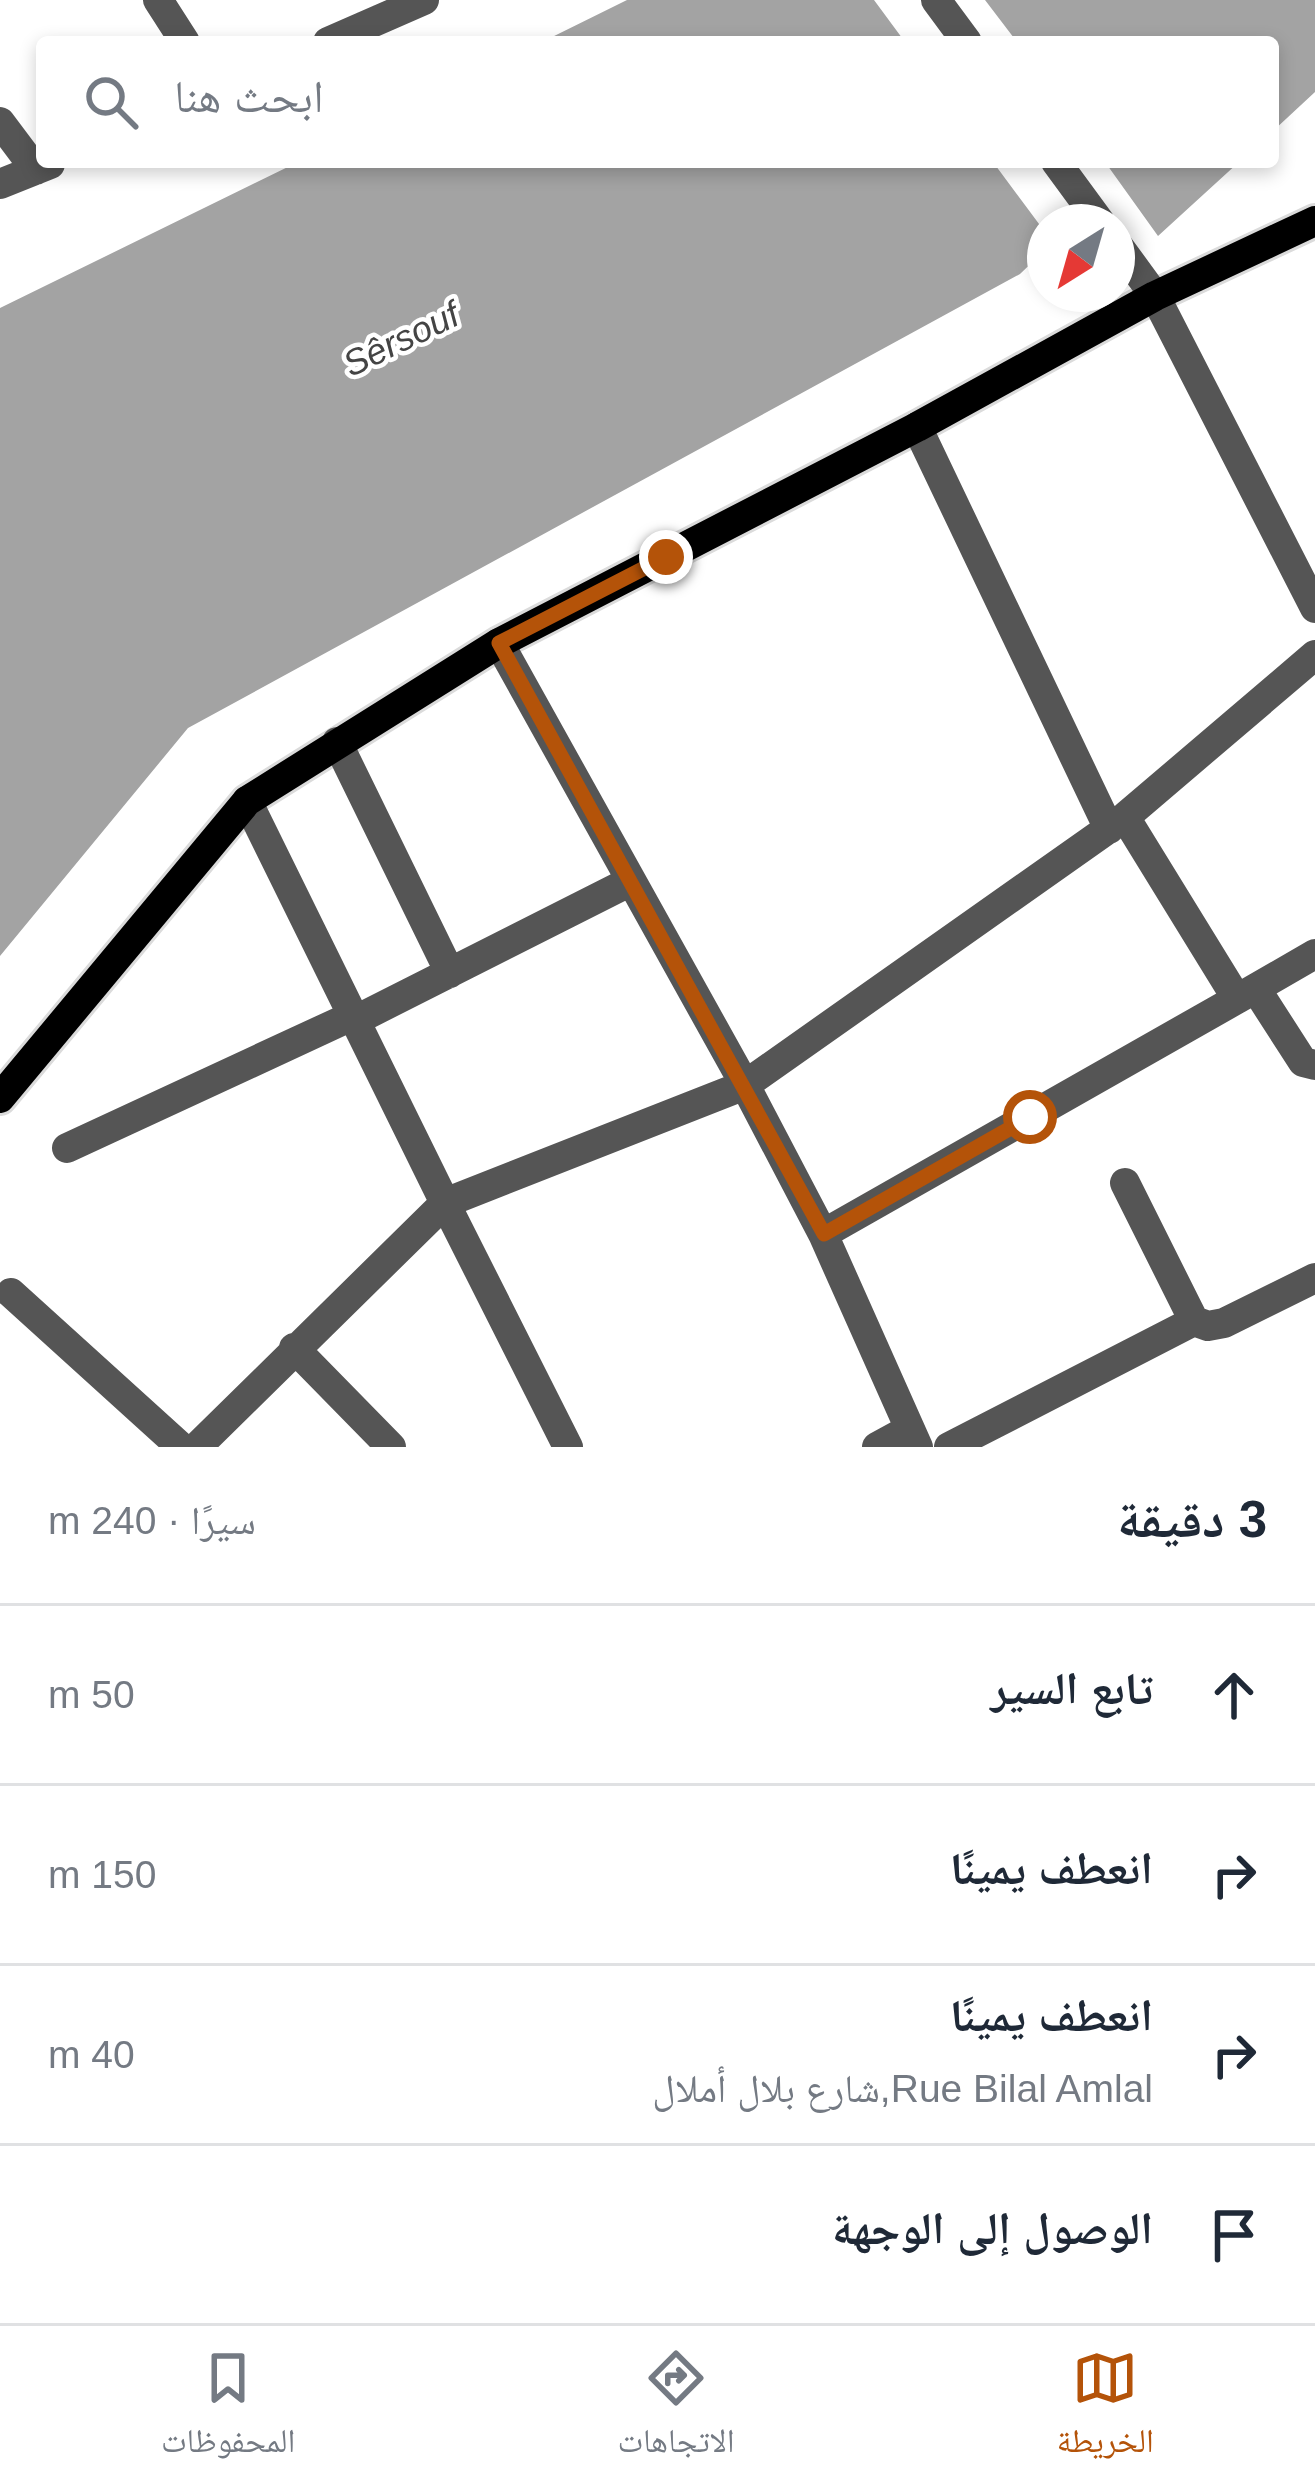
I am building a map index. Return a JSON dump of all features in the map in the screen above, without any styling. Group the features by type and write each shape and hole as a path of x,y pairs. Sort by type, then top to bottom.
{"main road":[{"path":"0,1098 248,801 499,643 917,427 1155,296 1315,221"}],"street":[{"path":"158,0 181,36"},
{"path":"342,36 424,0"},
{"path":"936,0 963,36"},
{"path":"0,122 36,157"},
{"path":"0,184 40,168"},
{"path":"1060,168 1087,204"},
{"path":"1135,269 1155,296 1315,608"},
{"path":"917,427 1117,823 1246,994 1303,1062 1315,1065"},
{"path":"499,643 824,1234 914,1438 877,1447"},
{"path":"196,1447 445,1203 745,1085 1117,823 1315,656"},
{"path":"338,742 450,973"},
{"path":"248,801 568,1447"},
{"path":"67,1148 450,973 631,881"},
{"path":"824,1234 1315,954"},
{"path":"1125,1183 1194,1321 1208,1326 1224,1323 1315,1278"},
{"path":"10,1293 182,1447"},
{"path":"950,1447 1194,1321"},
{"path":"294,1348 391,1447"}],"water":[{"path":"627,0 874,0 901,36 554,36"},
{"path":"985,0 1315,0 1315,92 1279,125 1279,36 1012,36"},
{"name":"Sêrsouf","path":"286,168 997,168 1027,208 1027,267 1020,274 188,728 0,956 0,308"},
{"path":"1109,168 1232,168 1158,236"}],"route":[{"path":"666,557 499,643 824,1234 1030,1117"}]}
